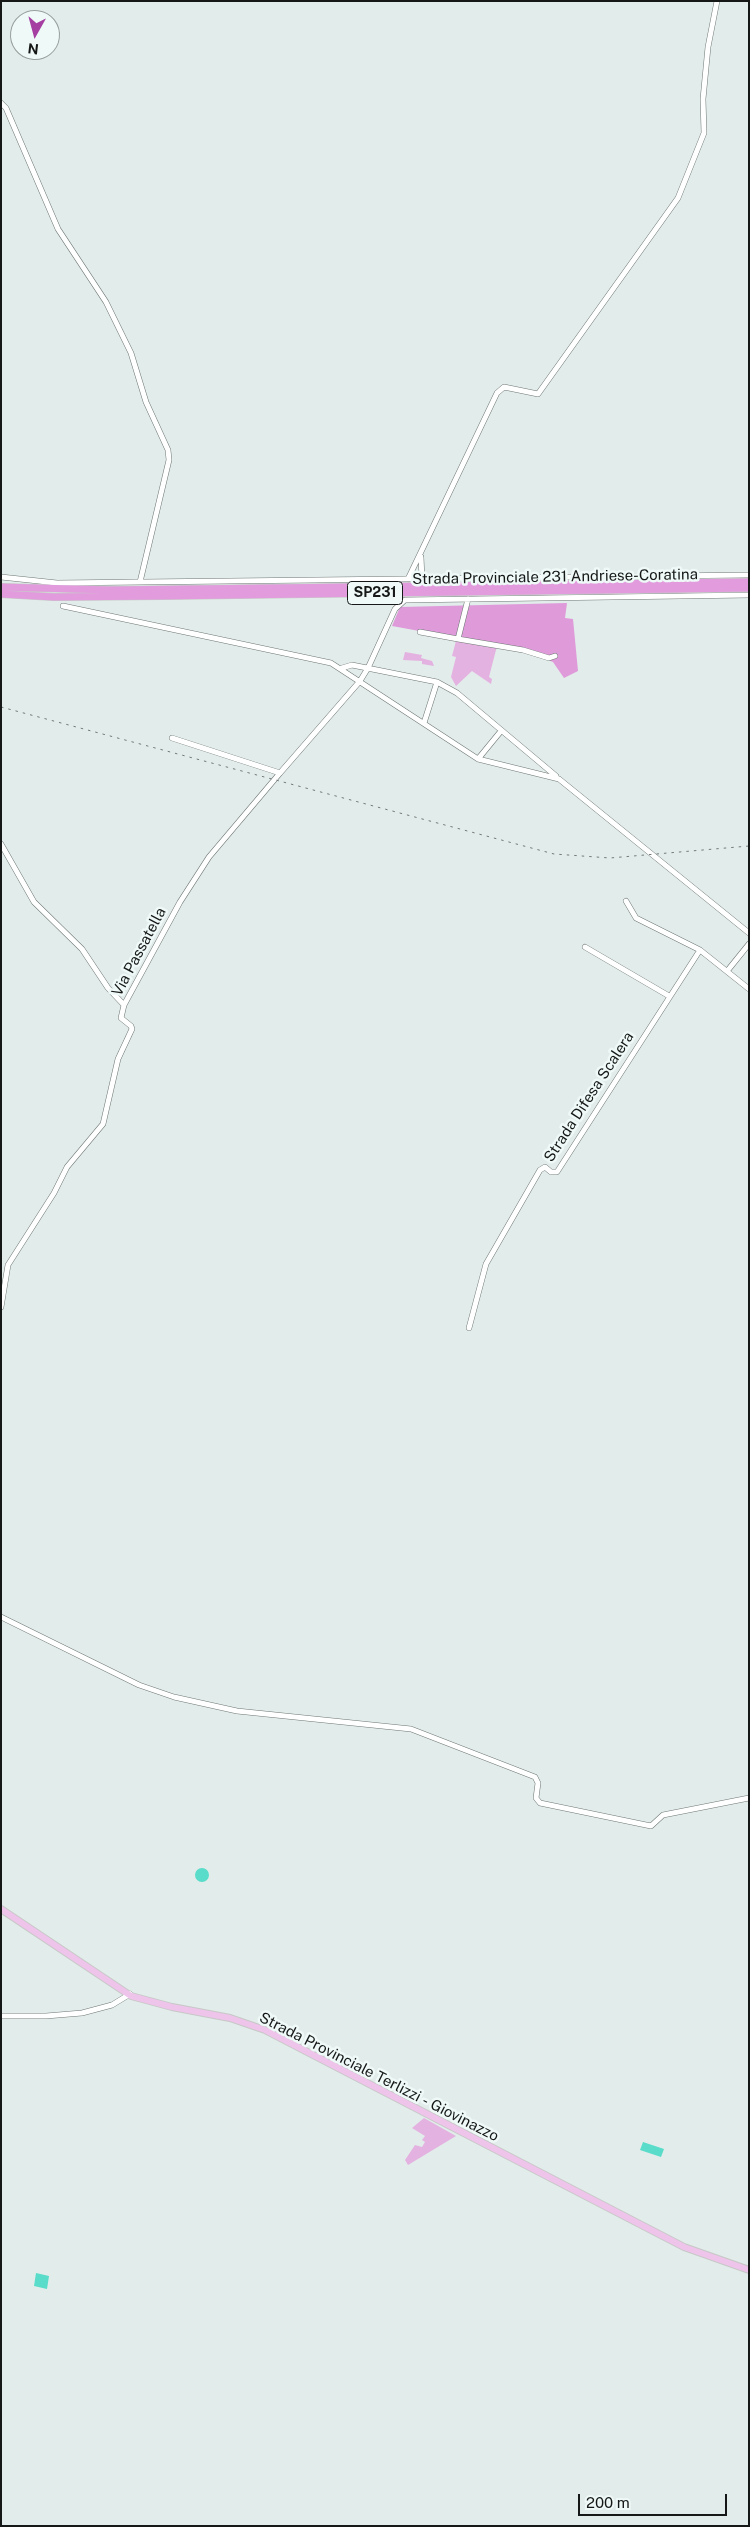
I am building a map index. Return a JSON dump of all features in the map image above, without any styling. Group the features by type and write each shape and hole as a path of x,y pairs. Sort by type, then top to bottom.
{"highway":[{"name":"Strada Provinciale 231 Andriese-Coratina","path":"1,587 110,590 749,582"},
{"name":"Strada Provinciale 231 Andriese-Coratina","path":"1,594 54,597 749,588"}],"main road":[{"name":"Strada Provinciale Terlizzi - Giovinazzo","path":"1,1909 130,1994 172,2007 230,2018 265,2030 684,2247 749,2270"}],"street":[{"path":"408,579 498,393 504,388 538,394 678,198 704,133 703,99 708,47 717,1"},
{"path":"1,103 6,108 58,228 99,289 131,353 146,402 168,450 169,460 140,582"},
{"path":"420,556 422,578"},
{"path":"1,577 57,583 749,575"},
{"path":"458,639 468,599 749,595"},
{"name":"Via Passatella","path":"1,1307 8,1265 54,1193 67,1167 103,1124 118,1059 132,1029 121,1018 124,1005 180,902 209,857 360,681 400,603 407,600 468,599"},
{"path":"62,606 319,658 342,668 478,759 559,779"},
{"path":"420,632 523,650 549,658 555,656"},
{"path":"342,668 352,665 437,682 457,692 559,779 749,933"},
{"path":"424,723 437,682"},
{"path":"478,759 501,731"},
{"path":"172,738 280,773"},
{"path":"1,844 34,902 82,950 108,988 124,1005"},
{"path":"626,901 636,918 700,950 728,970 749,989"},
{"path":"728,970 749,944"},
{"path":"585,947 669,996"},
{"name":"Strada Difesa Scalera","path":"469,1328 486,1264 540,1170 545,1167 551,1172 557,1172 700,950"},
{"path":"1,1617 139,1685 174,1697 244,1712 411,1729 535,1777 538,1783 536,1798 540,1803 651,1826 663,1815 749,1798"},
{"path":"1,2016 46,2016 82,2013 112,2005 130,1994"}],"shaded area":[{"path":"567,603 565,618 573,619 578,671 564,678 553,662 523,650 392,626 400,607"},
{"path":"456,641 497,646 489,677 492,679 491,684 472,671 456,686 451,677 456,657 452,656"},
{"path":"405,652 422,655 421,658 432,661 434,666 422,664 422,661 403,660"},
{"path":"199,1868 205,1868 209,1875 205,1882 199,1882 195,1878 195,1872"},
{"path":"424,2118 456,2136 408,2165 405,2160 415,2145 422,2147 425,2142 422,2140 425,2136 412,2128"},
{"path":"643,2142 664,2149 661,2157 640,2150"},
{"path":"36,2273 49,2276 47,2289 34,2286"}],"railway":[{"path":"1,707 554,854 610,858 749,846"}]}
